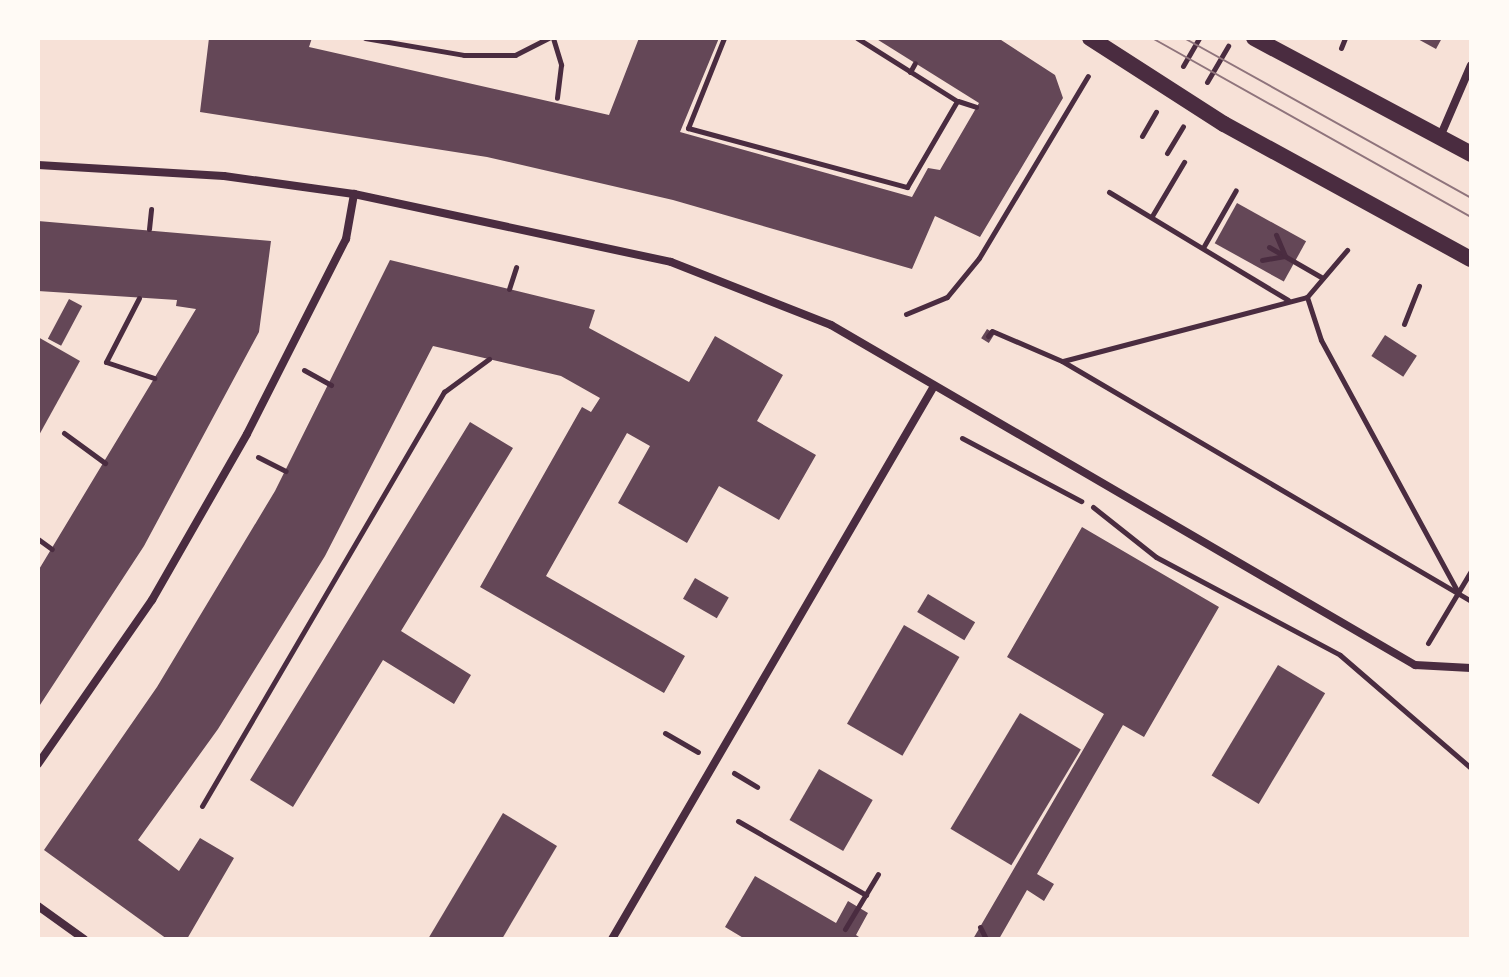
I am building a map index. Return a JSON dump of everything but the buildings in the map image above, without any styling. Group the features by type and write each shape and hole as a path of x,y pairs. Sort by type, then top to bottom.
{"main road":[{"path":"1090,38 1224,124 1471,259"},
{"path":"1254,38 1471,154"}],"street":[{"path":"1439,139 1471,65"},
{"path":"38,165 224,176 354,194 671,262 831,325 1392,653 1441,670 1471,668"},
{"path":"38,764 152,600 287,360 346,239 354,194"},
{"path":"612,939 934,386"},
{"path":"38,906 84,939"}],"path":[{"path":"365,38 464,55 515,55 551,38 561,65 557,98"},
{"path":"724,38 688,128 907,187 957,101"},
{"path":"857,38 957,101 976,107"},
{"path":"1341,48 1345,38"},
{"path":"910,72 915,63"},
{"path":"906,314 947,297 979,258 1088,76"},
{"path":"943,92 948,84"},
{"path":"1152,216 1184,162"},
{"path":"1204,246 1236,190"},
{"path":"1109,192 1204,246 1289,300"},
{"path":"149,229 151,209"},
{"path":"1276,235 1285,256"},
{"path":"1269,247 1321,277"},
{"path":"1062,361 1307,297 1347,250"},
{"path":"1262,260 1285,256"},
{"path":"509,289 516,267"},
{"path":"1404,324 1419,286"},
{"path":"1307,297 1321,340 1458,593"},
{"path":"139,298 106,362 154,378"},
{"path":"988,336 992,331 1062,361 1471,601"},
{"path":"202,806 444,392 489,359"},
{"path":"287,360 331,385"},
{"path":"64,433 105,463"},
{"path":"962,438 1094,507 1117,531 1225,597 1340,655 1471,768"},
{"path":"38,539 52,549"},
{"path":"1428,644 1471,571"},
{"path":"738,821 866,895"},
{"path":"845,929 878,874"},
{"path":"980,927 990,933 986,939"}],"tram line":[{"path":"1152,38 1471,217"},
{"path":"1184,38 1471,198"}]}
